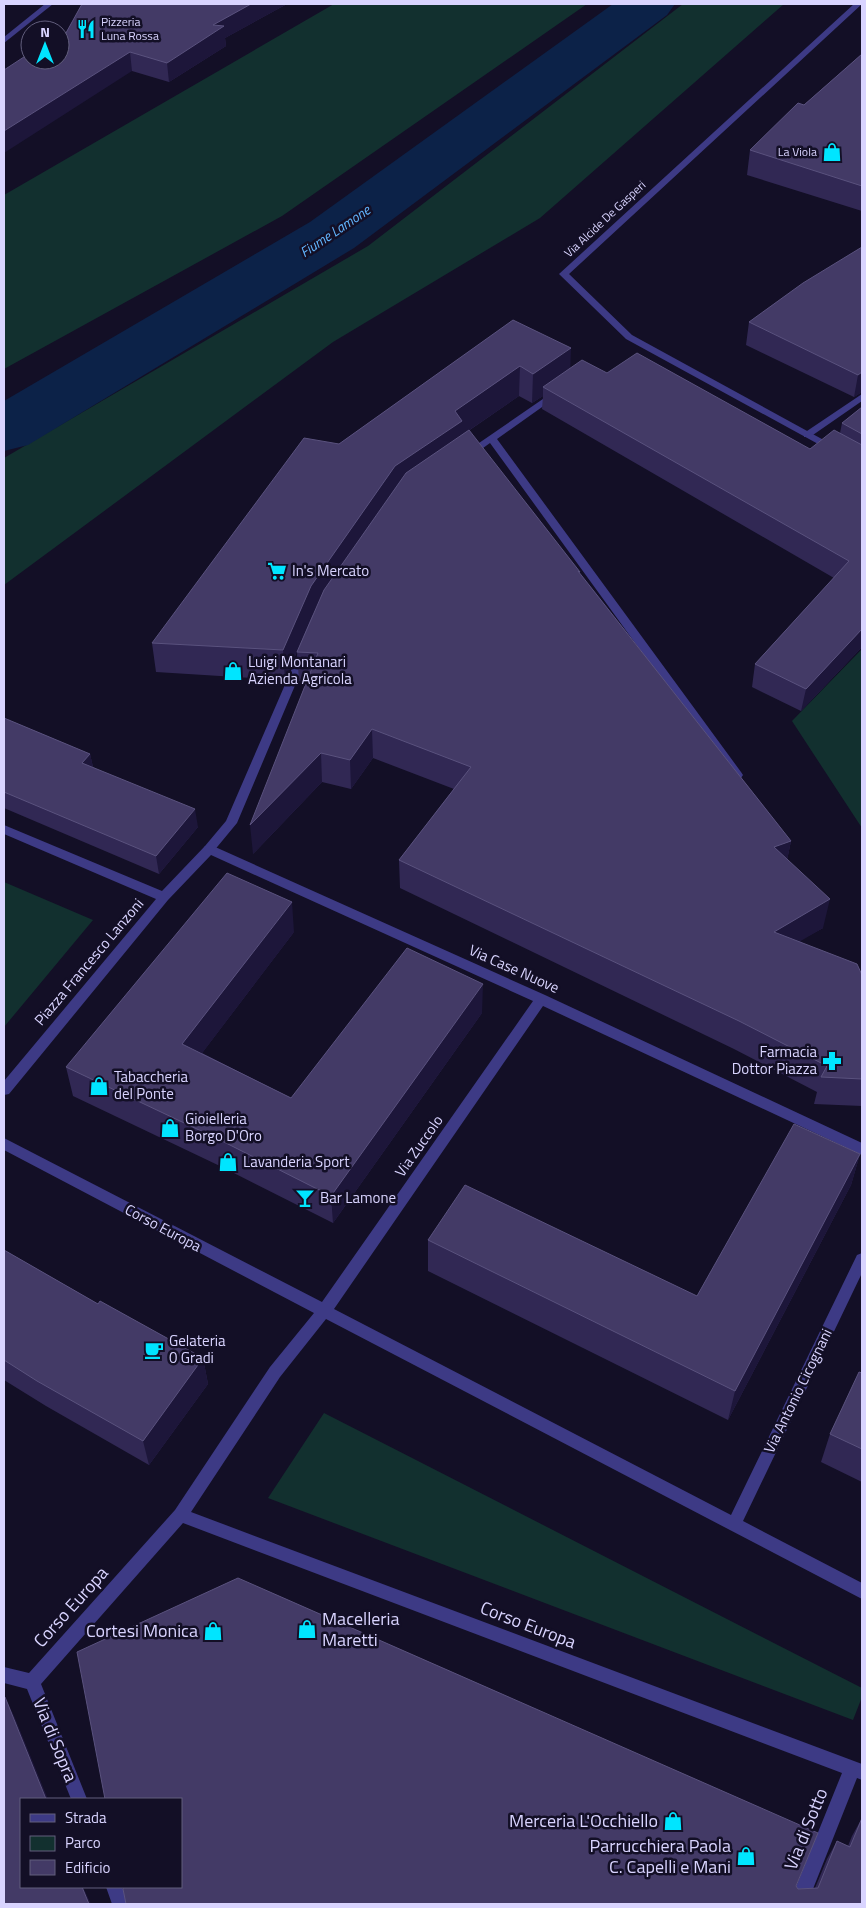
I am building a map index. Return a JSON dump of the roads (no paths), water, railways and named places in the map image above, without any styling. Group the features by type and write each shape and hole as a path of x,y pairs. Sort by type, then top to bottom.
{"street":[{"path":"4,41 49,4"},
{"name":"Via Alcide De Gasperi","path":"858,4 564,274 629,336 862,465"},
{"path":"458,460 569,384"},
{"path":"808,435 862,397"},
{"path":"491,438 746,786"},
{"path":"164,897 209,850 230,823 311,635"},
{"name":"Piazza Francesco Lanzoni","path":"4,829 164,897 4,1090"},
{"name":"Via Case Nuove","path":"209,850 542,999 862,1149"},
{"name":"Via Zuccolo","path":"323,1312 542,999"},
{"name":"Corso Europa","path":"4,1144 323,1312 862,1591"},
{"name":"Via Antonio Cicognani","path":"734,1524 862,1259"},
{"name":"Corso Europa","path":"32,1682 180,1515 275,1372 323,1312"},
{"name":"Corso Europa","path":"180,1515 857,1771"},
{"path":"4,1675 32,1682"},
{"name":"Via di Sopra","path":"32,1682 79,1798"},
{"name":"Via di Sotto","path":"798,1904 857,1771"},
{"path":"114,1888 121,1904"}],"waterway":[{"name":"Fiume Lamone","path":"4,430 332,235 648,4"}],"place":[{"name":"Pizzeria Luna Rossa","path":"86,29"},
{"name":"La Viola","path":"832,152"},
{"name":"In's Mercato","path":"277,571"},
{"name":"Luigi Montanari Azienda Agricola","path":"233,671"},
{"name":"Farmacia Dottor Piazza","path":"832,1061"},
{"name":"Tabaccheria del Ponte","path":"99,1086"},
{"name":"Gioielleria Borgo D'Oro","path":"170,1128"},
{"name":"Lavanderia Sport","path":"228,1162"},
{"name":"Bar Lamone","path":"305,1198"},
{"name":"Gelateria 0 Gradi","path":"154,1350"},
{"name":"Macelleria Maretti","path":"307,1629"},
{"name":"Cortesi Monica","path":"213,1631"},
{"name":"Merceria L'Occhiello","path":"673,1821"},
{"name":"Parrucchiera Paola C. Capelli e Mani","path":"746,1856"}]}
